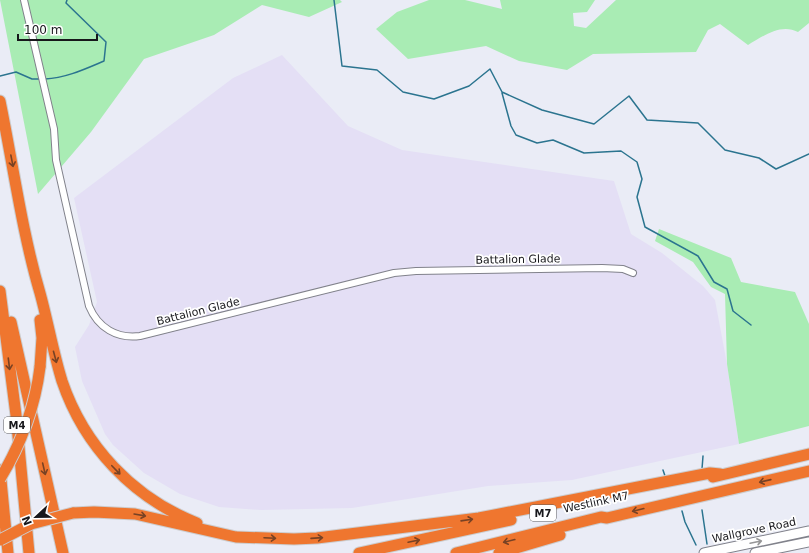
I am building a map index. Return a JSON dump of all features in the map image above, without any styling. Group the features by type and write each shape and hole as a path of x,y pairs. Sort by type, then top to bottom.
{"highway":[{"path":"0,101 37,286 56,361 78,419 102,454 127,481 164,508 197,523 246,537"},
{"path":"0,479 22,440 27,425 40,367 42,338 37,286"},
{"path":"0,294 9,310 63,553"},
{"name":"M4","path":"0,294 16,415 29,553"},
{"name":"Westlink M7","path":"359,553 711,478 720,474 809,454"},
{"path":"0,470 8,553"},
{"name":"Westlink M7","path":"456,553 601,517 607,518 809,471"},
{"path":"0,540 31,524 73,513 94,512 135,514 236,537 294,539 340,536 479,518 710,473 720,474"},
{"path":"499,553 603,522 607,518"}],"main road":[{"name":"Wallgrove Road","path":"704,553 718,552 809,531"},
{"name":"Wallgrove Road","path":"755,553 809,542"},
{"path":"768,553 789,546"}],"street":[{"name":"Battalion Glade","path":"24,0 48,99 54,129 56,160 89,306 100,324 118,335 129,337 140,336 394,273 416,270 602,268 623,269 633,273"}],"shaded area":[{"path":"282,55 348,126 402,150 614,181 631,234 662,253 703,286 715,300 727,364 739,444 572,480 488,486 352,508 261,510 219,507 180,494 144,473 113,445 105,434 82,381 75,347 89,325 97,302 74,198 233,78"}],"green space":[{"path":"0,0 340,0 342,2 309,17 262,5 214,35 144,59 91,132 38,194"},
{"path":"429,0 465,0 502,9 500,0 595,0 587,12 573,13 574,26 586,28 616,0 809,0 809,23 798,32 785,29 779,30 772,32 748,45 720,24 708,30 696,52 593,54 567,70 519,61 486,46 408,59 376,29 397,12"},
{"path":"659,229 731,258 741,282 795,292 809,324 809,426 739,444 727,364 725,294 711,287 693,262 655,241"}],"waterway":[{"path":"45,79 68,75 104,61 106,42 66,3 67,0"},
{"path":"334,0 342,66 377,70 403,92 434,99 469,86 490,69 502,92 542,110 594,124 629,96 647,120 698,123 725,150 759,158 776,169 809,154"},
{"path":"0,76 16,72 32,79 39,79"},
{"path":"502,93 511,126 516,135 537,143 553,140 584,153 621,151 637,162 642,179 637,197 645,227 698,256 714,282 727,289 733,311 751,325"},
{"path":"702,469 703,456"},
{"path":"663,470 665,476"},
{"path":"702,510 707,544"},
{"path":"682,511 685,522 696,545"}]}
